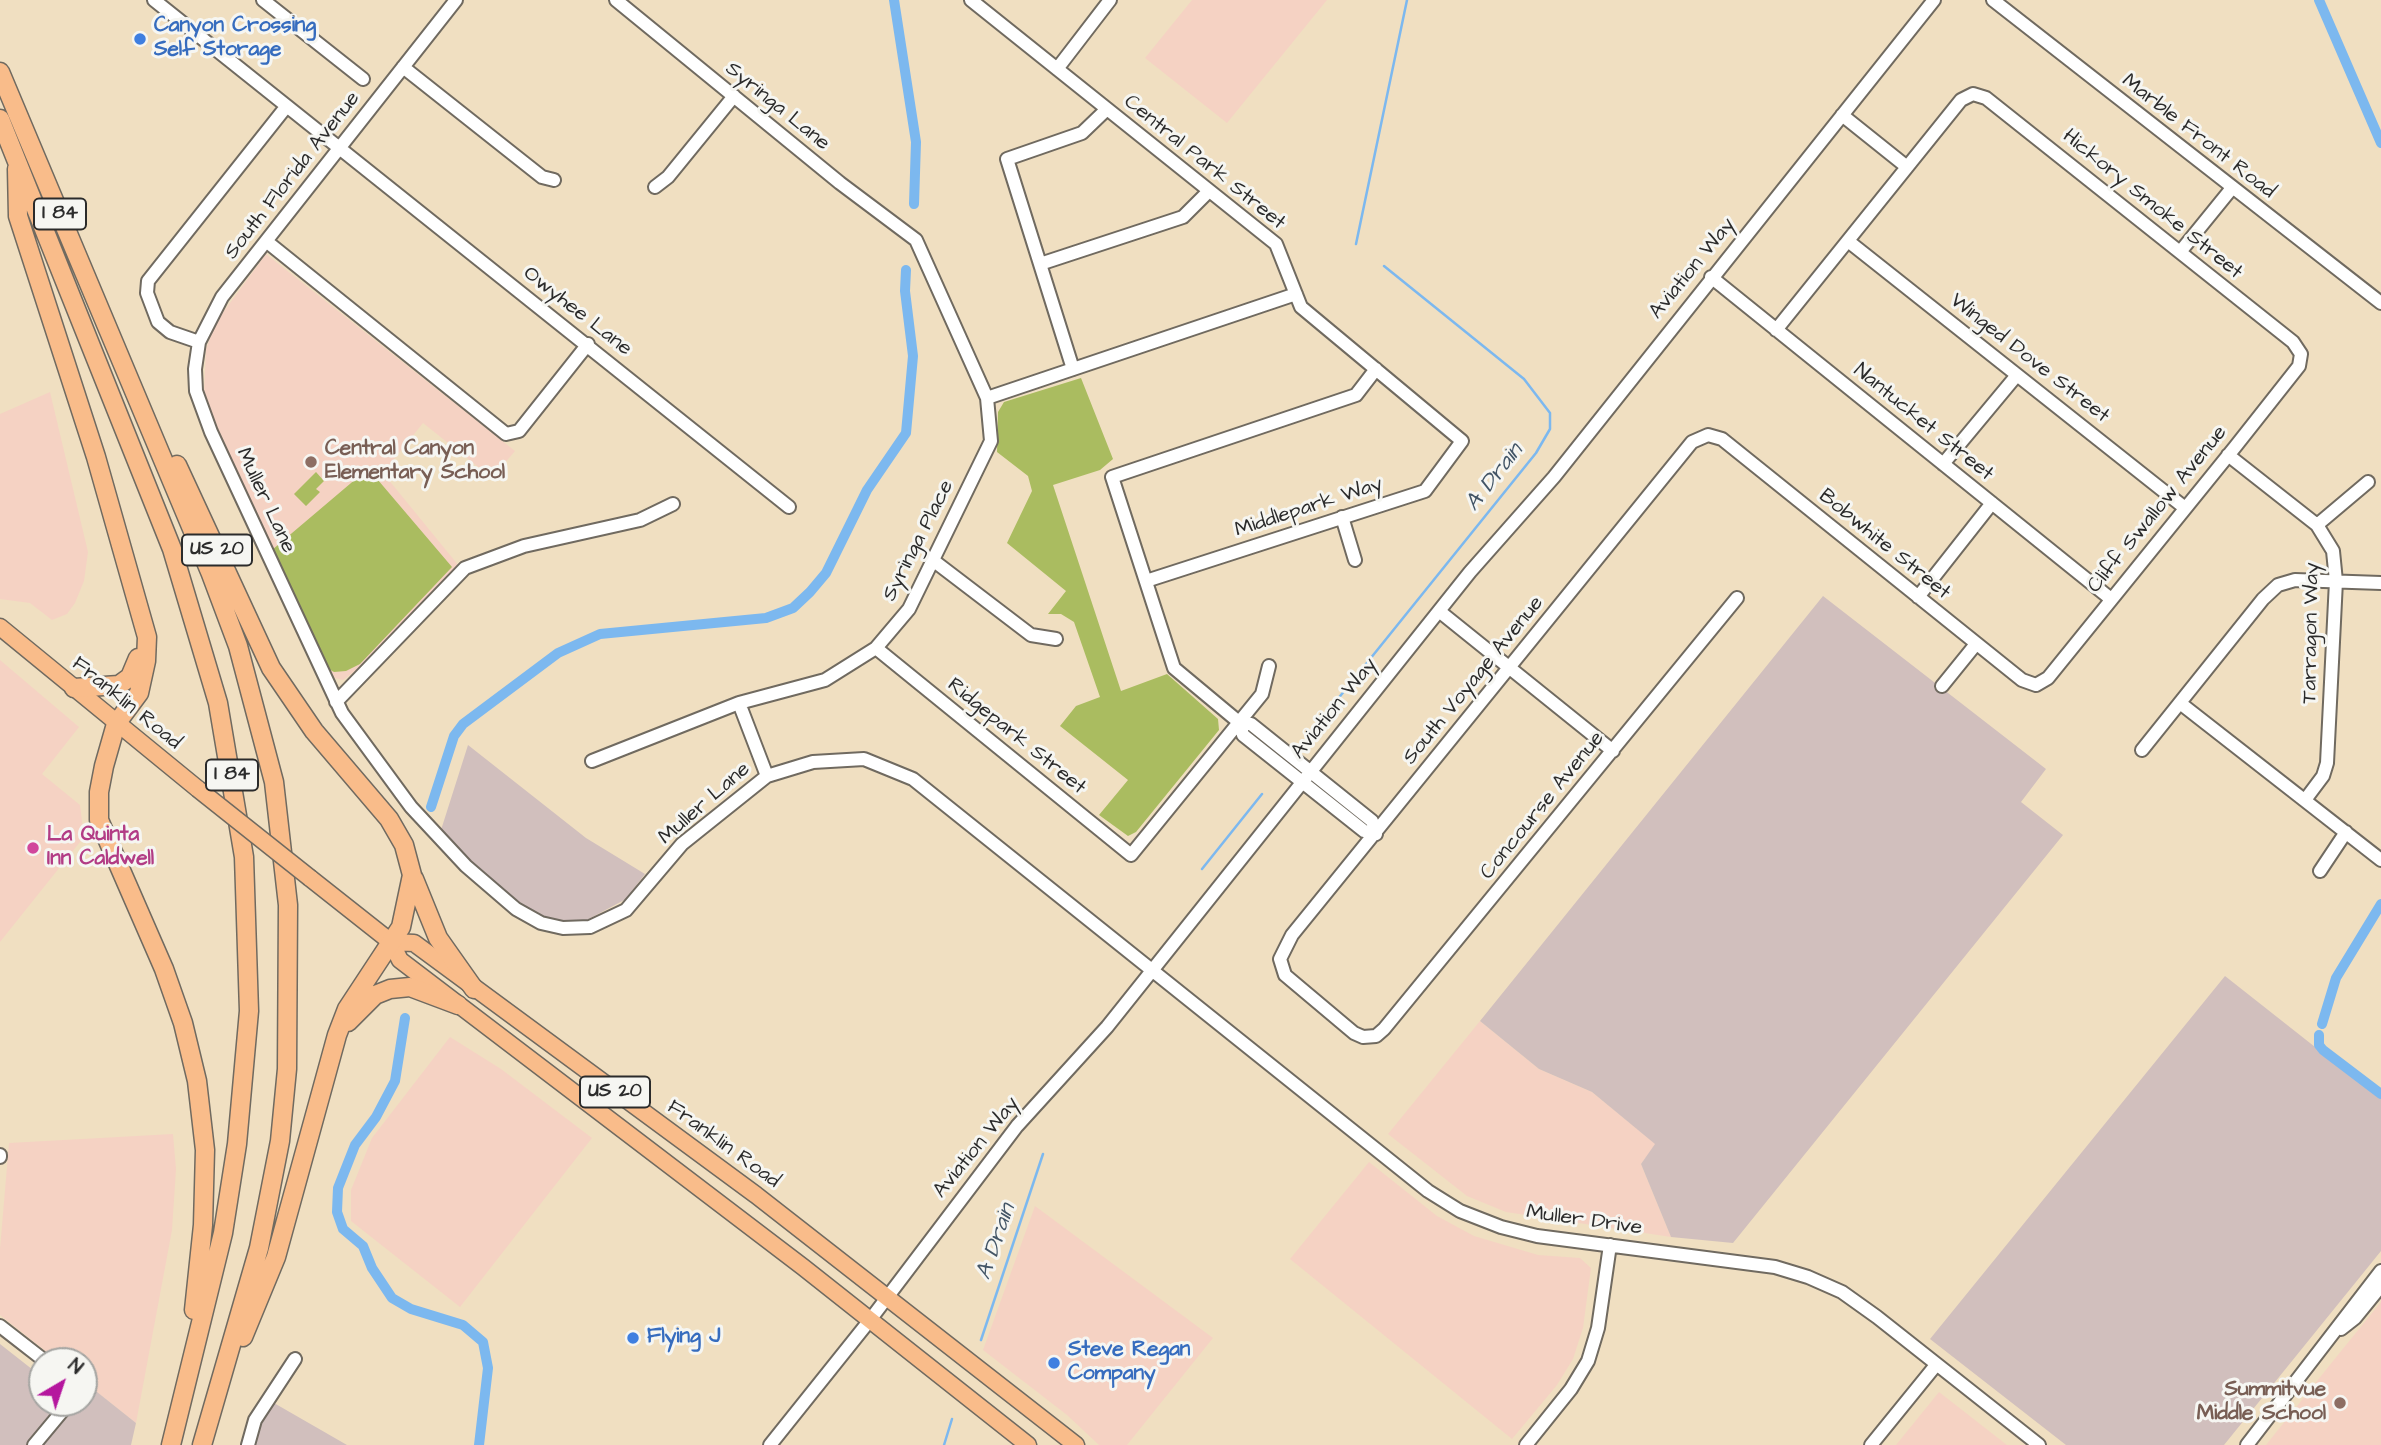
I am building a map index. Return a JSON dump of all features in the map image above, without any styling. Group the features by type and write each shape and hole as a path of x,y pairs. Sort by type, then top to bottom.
{"highway":[{"name":"I 84","path":"0,72 120,355 238,646 274,782 288,905 287,1069 280,1141 259,1248 204,1436"},
{"name":"I 84","path":"0,119 172,549 218,703 244,857 249,1011 239,1132 223,1233 171,1445"},
{"path":"17,160 18,216 96,457 146,637 146,661 139,693 117,724 99,792 100,820 164,968 183,1023 197,1081 205,1150 198,1279 177,1420"},
{"name":"US 20","path":"120,355 152,414 271,667 314,730 389,819 404,845 412,875 438,938 474,989"},
{"path":"74,688 119,685 135,670 139,645 134,596"},
{"name":"US 20","path":"391,942 404,918 412,875"},
{"path":"204,1436 276,1258 337,1035 347,1009 391,942"},
{"path":"337,1035 375,995 390,989 410,987 458,1005"}],"main road":[{"name":"Franklin Road","path":"0,627 117,724 391,942 400,960 870,1320"},
{"name":"Franklin Road","path":"391,942 414,943 731,1177 887,1297"},
{"path":"603,1115 607,1109 617,1106 693,1161 731,1177"},
{"name":"US 20","path":"887,1297 1076,1445"},
{"name":"US 20","path":"870,1320 1028,1445"}],"street":[{"name":"Owyhee Lane","path":"154,0 789,507"},
{"path":"263,0 363,79"},
{"name":"South Florida Avenue","path":"196,391 195,369 200,342 207,320 222,297 456,0"},
{"name":"Syringa Lane","path":"616,0 916,240"},
{"name":"Central Park Street","path":"971,0 1276,244 1301,307 1462,441"},
{"path":"1057,69 1110,0"},
{"name":"Aviation Way","path":"770,1445 870,1320 1017,1126 1107,1027 1439,611 1554,477 1934,0"},
{"name":"Marble Front Road","path":"1993,0 2381,303"},
{"path":"403,67 542,177 554,180"},
{"name":"Hickory Smoke Street","path":"1907,167 1961,100 1973,94 1986,98 2293,342 2301,354"},
{"path":"655,187 668,177 734,96"},
{"path":"200,342 170,332 158,322 146,293 148,281 286,107"},
{"path":"1073,369 1007,159 1082,133 1107,109"},
{"path":"1776,330 1907,167 1842,116"},
{"path":"2180,252 2232,188"},
{"path":"1040,264 1183,218 1209,191"},
{"name":"Syringa Place","path":"592,761 739,703 825,680 876,648 909,609 991,440 987,398 916,240"},
{"path":"266,241 506,434 513,435 588,344"},
{"name":"Winged Dove Street","path":"1849,241 2185,508"},
{"name":"Nantucket Street","path":"1711,277 2111,599"},
{"path":"987,398 1296,294"},
{"name":"Cliff Swallow Avenue","path":"2036,685 2048,678 2228,455 2299,366 2301,354"},
{"path":"1376,369 1356,395 1112,477 1174,668 1240,723 1251,724 1306,776 1372,821 1376,834"},
{"path":"1943,464 2017,375"},
{"name":"Muller Lane","path":"196,391 211,432 336,702 360,740 411,807 466,866 516,909 541,923 563,928 590,927 626,910 682,844 767,776 813,762 864,759 913,779 1152,970"},
{"name":"Bobwhite Street","path":"1708,435 1722,439 1976,644 2022,680 2036,685"},
{"name":"South Voyage Avenue","path":"1280,959 1292,935 1692,442 1708,435"},
{"name":"Middlepark Way","path":"1146,581 1425,491 1462,441"},
{"name":"Tarragon Way","path":"2228,455 2317,525 2333,551 2336,581 2327,763 2323,776 2305,800"},
{"path":"2317,525 2368,482"},
{"path":"1918,597 1992,503"},
{"path":"336,702 450,580 477,561 524,546 640,520 673,504"},
{"path":"1342,517 1355,560"},
{"path":"934,561 1031,635 1056,639"},
{"path":"2142,750 2263,598 2278,585 2295,580 2381,583"},
{"name":"Concourse Avenue","path":"1280,959 1285,975 1354,1033 1363,1037 1376,1036 1394,1020 1737,598"},
{"path":"1439,611 1613,751"},
{"path":"1942,686 1976,644"},
{"name":"Ridgepark Street","path":"876,648 1131,855 1240,723"},
{"path":"1240,723 1262,694 1269,666"},
{"path":"739,703 767,776"},
{"path":"2180,703 2381,860"},
{"path":"2320,871 2346,832"},
{"name":"Muller Drive","path":"1152,970 1418,1183 1460,1211 1501,1227 1530,1234 1775,1267 1808,1277 1842,1292 2039,1445"},
{"path":"1525,1445 1571,1388 1588,1361 1598,1328 1610,1245"},
{"path":"2338,1331 2347,1311 2381,1271"},
{"path":"2247,1445 2338,1331 2355,1318 2381,1286"},
{"path":"0,1326 28,1348"},
{"path":"248,1445 255,1420 295,1359"},
{"path":"1871,1445 1936,1365"},
{"path":"34,1445 57,1417"}],"shaded area":[{"path":"1192,0 1327,0 1227,123 1145,58"},
{"name":"Central Canyon Elementary School","path":"266,254 515,451 492,478 423,423 383,473 459,566 359,668 343,680 331,677 216,428 204,394 206,349 216,322"},
{"path":"50,392 88,552 84,581 75,603 67,614 52,620 30,603 0,599 0,414"},
{"path":"1823,596 2046,769 2021,802 2063,835 1733,1243 1671,1237 1641,1164 1655,1144 1592,1092 1539,1069 1480,1021"},
{"path":"0,660 79,727 42,774 80,805 84,837 0,942"},
{"path":"468,745 586,838 645,874 626,899 587,920 560,921 546,918 514,899 467,858 441,830"},
{"path":"2225,976 2381,1099 2381,1251 2224,1445 2066,1445 1930,1339"},
{"path":"1480,1021 1539,1069 1592,1092 1656,1144 1641,1164 1671,1237 1506,1212 1467,1196 1388,1134"},
{"path":"450,1037 501,1069 592,1138 460,1307 351,1221 351,1190 372,1138"},
{"path":"173,1134 176,1169 172,1230 136,1423 98,1393 98,1347 40,1347 0,1315 0,1249 9,1143"},
{"path":"1369,1162 1437,1216 1474,1236 1538,1255 1580,1258 1591,1268 1583,1328 1573,1359 1557,1385 1512,1439 1290,1259"},
{"path":"1035,1206 1213,1338 1127,1445 1099,1445 1067,1415 983,1350"},
{"name":"Summitvue Middle School","path":"2381,1302 2381,1445 2266,1445 2333,1361"},
{"path":"0,1344 28,1366 28,1417 98,1417 98,1393 136,1423 131,1445 0,1445"},
{"path":"1939,1392 2007,1445 1896,1445"},
{"path":"267,1399 347,1445 252,1445"}],"green space":[{"path":"1081,378 1113,459 1100,470 1053,485 1121,691 1167,674 1218,719 1219,730 1136,832 1128,836 1099,815 1128,780 1060,726 1076,706 1100,697 1074,622 1061,614 1048,614 1066,591 1007,543 1032,491 1028,476 997,452 998,412 1004,402"},
{"path":"316,472 324,481 316,489 320,492 306,506 294,494"},
{"path":"364,472 372,473 452,567 360,664 346,671 334,672 327,668 272,550"}],"waterway":[{"path":"894,0 916,142 914,204"},
{"name":"A Drain","path":"1356,244 1407,0"},
{"path":"2319,0 2381,143"},
{"name":"A Drain","path":"1312,731 1536,453 1550,429 1550,413 1524,379 1384,266"},
{"path":"431,807 454,736 463,724 558,653 600,634 766,618 793,608 810,592 826,573 867,490 906,433 913,356 905,291 906,270"},
{"name":"A Drain","path":"1202,869 1262,794"},
{"path":"2322,1024 2336,978 2381,904"},
{"path":"405,1018 395,1081 376,1117 355,1145 338,1188 337,1212 343,1229 363,1246 372,1268 392,1298 411,1309 463,1325 483,1342 488,1368 479,1445"},
{"path":"2319,1035 2319,1045 2323,1050 2381,1094"},
{"name":"A Drain","path":"981,1340 1043,1154"},
{"name":"A Drain","path":"944,1445 952,1419"}],"place":[{"name":"Canyon Crossing Self Storage","path":"140,39"},
{"name":"Central Canyon Elementary School","path":"311,462"},
{"name":"La Quinta Inn Caldwell","path":"33,848"},
{"name":"Flying J","path":"633,1338"},
{"name":"Steve Regan Company","path":"1054,1363"},
{"name":"Summitvue Middle School","path":"2340,1403"}]}
